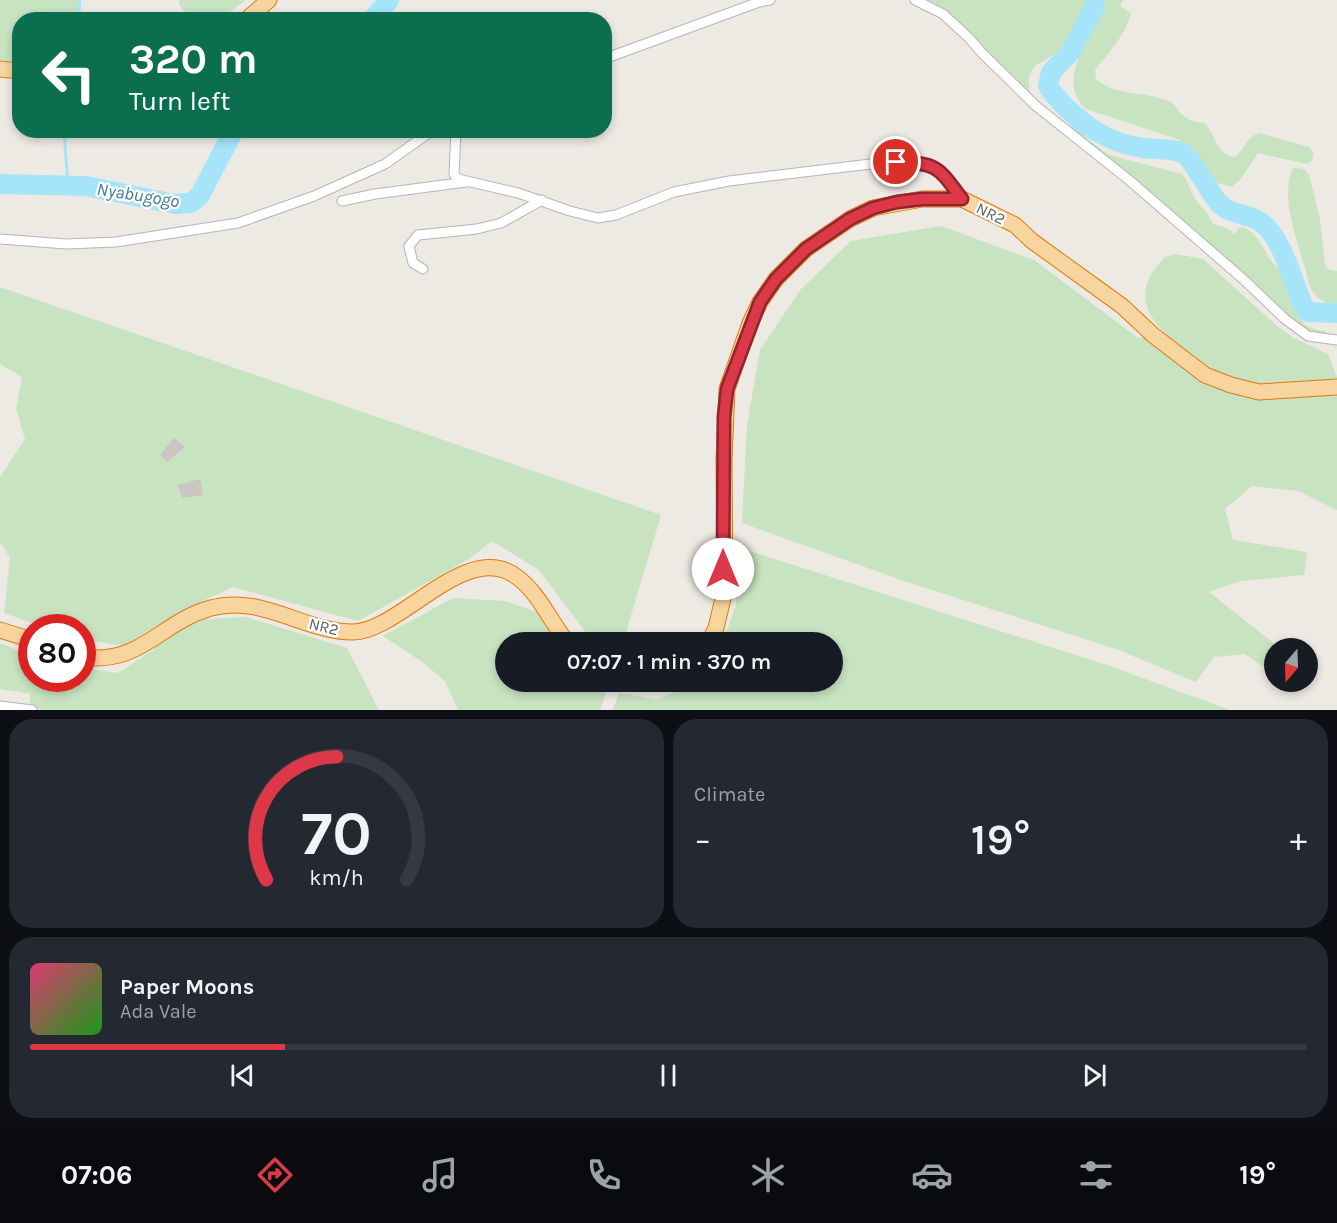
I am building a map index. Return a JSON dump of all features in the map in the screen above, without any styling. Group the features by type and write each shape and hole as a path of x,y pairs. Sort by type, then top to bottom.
{"highway":[{"path":"255,12 269,0"},
{"name":"NR2","path":"714,632 725,590 724,448 727,389 760,302 776,279 806,249 850,219 873,208 922,199 962,199 999,215 1015,225 1032,241 1122,306 1153,335 1205,375 1259,392 1337,387"},
{"name":"NR2","path":"96,658 108,659 121,656 142,647 195,613 224,605 250,605 336,630 354,632 368,629 460,574 494,568 517,576 540,601 560,632"},
{"path":"0,630 18,636"}],"street":[{"path":"612,56 770,0"},
{"path":"915,0 943,14 1036,106 1129,180 1244,279 1285,319 1308,336 1337,340"},
{"path":"0,239 66,244 116,242 238,223 314,196 385,164 422,138"},
{"path":"456,138 454,174 458,179 542,200 587,216 606,217 674,192 729,181 896,162 930,164 941,171 962,199"},
{"path":"342,201 466,182"},
{"path":"423,269 413,263 409,246 418,235 477,229 501,223 542,200"},
{"path":"0,706 32,710"}],"green space":[{"path":"0,0 80,0 79,12 12,12 12,61 0,60"},
{"path":"179,0 246,0 230,12 185,12"},
{"path":"926,0 1089,0 1089,3 1071,42 1032,70 1029,86 1032,98 944,12"},
{"path":"1105,0 1123,0 1120,6 1131,13 1121,36 1095,70 1096,79 1111,88 1163,99 1171,103 1186,118 1206,124 1217,145 1229,156 1236,157 1251,137 1259,133 1309,147 1314,154 1312,161 1308,164 1258,153 1240,180 1231,187 1206,179 1196,157 1180,140 1086,109 1077,97 1074,84 1075,70"},
{"path":"1062,125 1081,128 1087,139 1109,155 1182,174 1196,200 1213,224 1227,228 1235,234 1239,228 1243,227 1256,238 1272,262 1286,277 1301,320 1314,329 1325,331 1325,334 1306,332"},
{"path":"1292,169 1304,169 1309,175 1320,219 1325,264 1328,269 1337,271 1337,306 1320,299 1309,284 1293,227 1288,198"},
{"path":"941,226 1034,260 1138,338 1153,335 1213,372 1167,335 1155,322 1147,308 1145,293 1151,276 1165,257 1175,254 1203,259 1278,327 1294,338 1328,354 1337,377 1337,510 1299,491 1252,486 1225,509 1233,540 1307,552 1304,575 1240,581 1209,592 1267,638 1264,638 1264,667 1245,654 1214,657 1196,682 1116,649 904,581 742,523 747,425 760,350 801,289 851,241"},
{"path":"0,287 661,515 626,632 586,632 539,570 492,541 469,559 358,621 233,587 188,608 123,646 96,641 96,614 18,614 18,618 4,613 10,558 0,542 0,477 25,439 16,409 22,377 0,364"},
{"path":"737,547 1110,666 1230,710 613,710 619,693 657,699 675,692 843,692 843,632 727,632 736,605"},
{"path":"453,598 505,601 537,612 551,632 495,632 495,692 606,693 600,710 458,710 445,681 421,661 383,636"},
{"path":"246,617 347,648 379,710 43,710 30,706 30,694 18,692 96,692 96,670 118,673 153,650 174,625 207,619"},
{"path":"0,643 18,651 18,692 0,689"}],"building":[{"path":"174,438 185,447 167,462 160,455"},
{"path":"200,479 203,495 182,498 178,485"}],"waterway":[{"path":"79,12 80,0"},
{"name":"Nyabugogo","path":"379,12 389,0"},
{"name":"Nyabugogo","path":"1095,0 1094,8 1070,53 1051,72 1048,86 1052,92 1081,121 1116,141 1148,149 1169,150 1184,154 1218,202 1233,212 1254,218 1267,228 1286,259 1303,305 1308,312 1337,313"},
{"path":"65,138 68,186"},
{"name":"Nyabugogo","path":"0,184 85,186 175,204 191,203 200,195 230,138"}],"route":[{"path":"723,569 724,417 727,389 750,323 760,302 776,279 806,249 850,219 873,208 897,202 942,198 962,199 941,171 930,164 896,162"}]}
